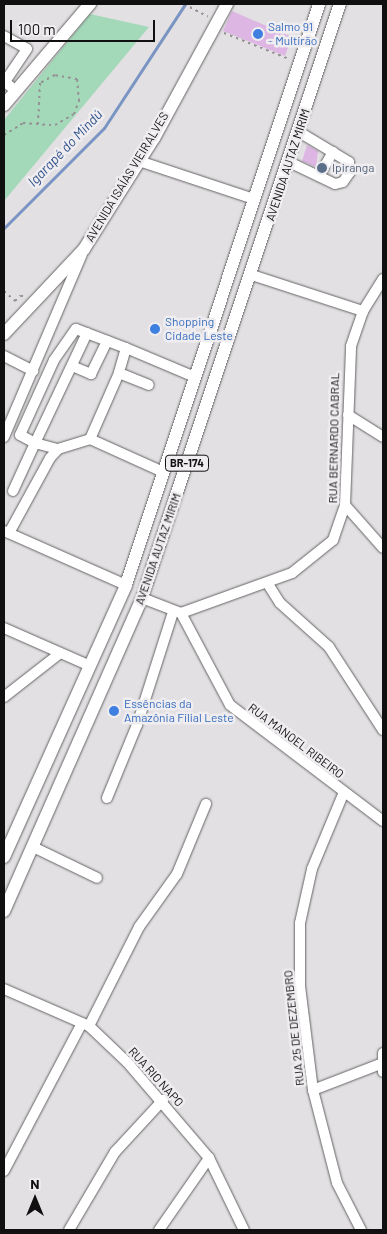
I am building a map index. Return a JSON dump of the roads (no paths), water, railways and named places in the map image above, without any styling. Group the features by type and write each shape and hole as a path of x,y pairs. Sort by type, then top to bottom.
{"main road":[{"path":"4,105 90,4"},
{"name":"AVENIDA ISAÍAS VIEIRALVES","path":"4,334 84,249 139,161 227,4"},
{"name":"AVENIDA AUTAZ MIRIM","path":"4,856 126,585 319,4"},
{"name":"AVENIDA AUTAZ MIRIM","path":"4,911 142,598 252,275 340,4"}],"street":[{"path":"4,36 27,49 5,83 16,91"},
{"path":"289,162 339,185 350,172 349,162 298,132"},
{"path":"319,176 333,152"},
{"path":"139,161 254,199"},
{"path":"4,437 84,249"},
{"path":"252,275 363,311"},
{"name":"RUA BERNARDO CABRAL","path":"177,613 268,584 321,553 339,529 345,505 351,346 363,311 379,296 383,279"},
{"path":"163,472 90,439 58,449 35,443 20,435 54,360 72,331 87,333 195,377"},
{"path":"13,491 87,333"},
{"path":"72,366 92,374 107,341"},
{"path":"90,439 119,373 126,348"},
{"path":"4,356 33,371"},
{"path":"119,373 149,385"},
{"path":"348,415 383,436"},
{"path":"58,449 6,532 126,585"},
{"path":"345,505 383,548"},
{"path":"268,584 280,603 329,647 383,730"},
{"path":"107,798 137,725 177,613 142,598"},
{"name":"RUA MANOEL RIBEIRO","path":"177,613 230,705 383,821"},
{"path":"4,628 59,654 90,666"},
{"path":"4,697 59,654"},
{"name":"RUA 25 DE DEZEMBRO","path":"344,792 321,839 300,923 300,986 314,1090 337,1183 361,1230"},
{"path":"4,1171 139,927 177,874 206,804"},
{"path":"33,847 97,878"},
{"name":"RUA RIO NAPO","path":"4,988 85,1024 163,1100 209,1158 244,1230"},
{"path":"314,1090 383,1066 383,1053"},
{"path":"69,1230 115,1152 163,1100"},
{"path":"159,1230 209,1158"}],"waterway":[{"name":"Igarapé do Mindú","path":"4,228 104,128 185,4"}],"place":[{"name":"Salmo 91 - Multirão","path":"258,34"},
{"name":"Ipiranga","path":"322,168"},
{"name":"Shopping Cidade Leste","path":"155,329"},
{"name":"Essências da Amazônia Filial Leste","path":"114,711"}]}
